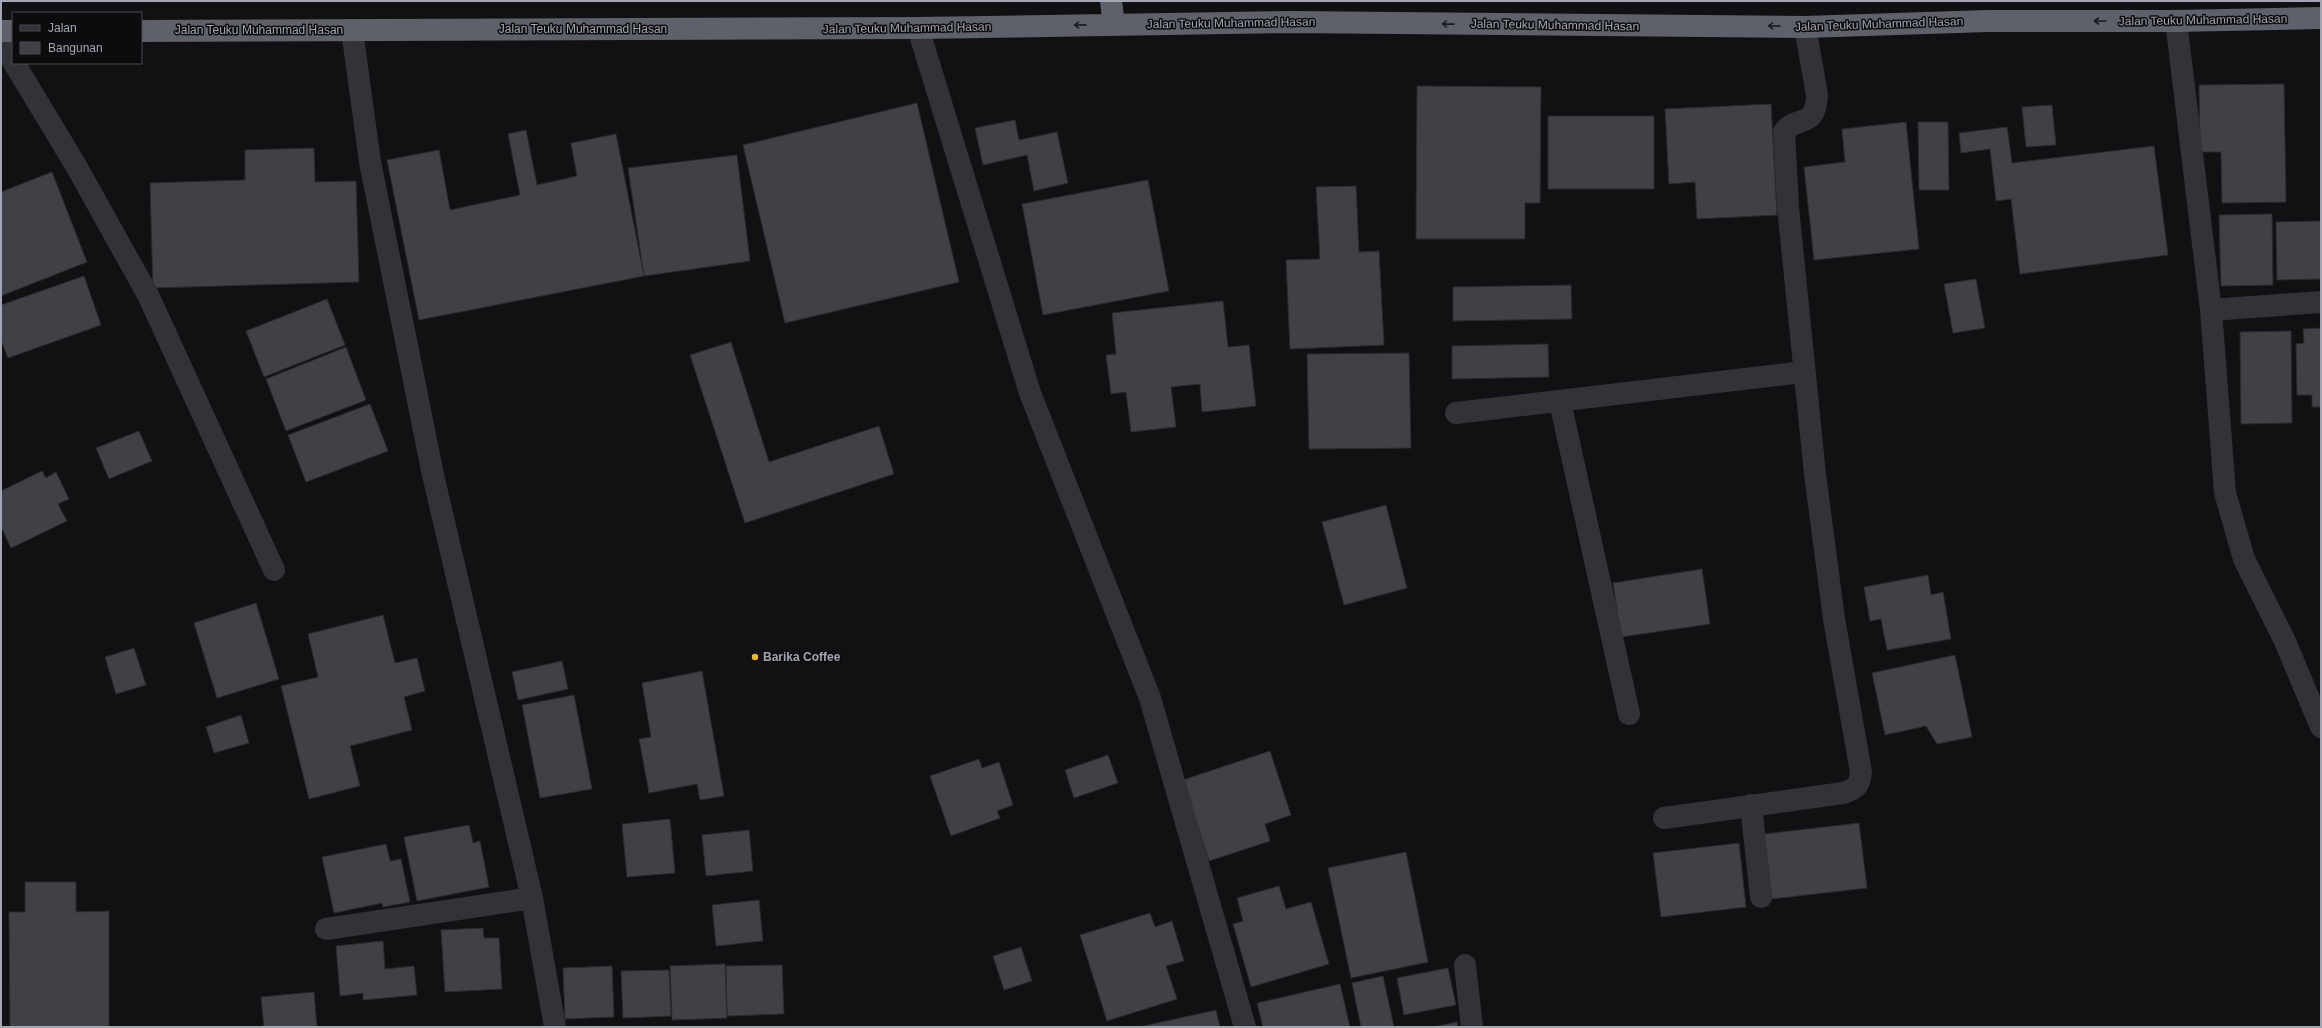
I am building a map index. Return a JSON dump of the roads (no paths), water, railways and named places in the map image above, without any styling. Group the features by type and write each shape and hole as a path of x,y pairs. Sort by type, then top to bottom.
{"highway":[{"path":"1111,1 1114,25"},
{"name":"Jalan Teuku Muhammad Hasan","path":"142,31 918,28 1292,22 1805,27 1987,21 2176,21 2321,18"},
{"path":"1,31 12,31"}],"street":[{"path":"2176,21 2211,310 2226,493 2244,559 2284,639 2321,727"},
{"path":"1664,818 1843,792 1852,790 1858,786 1861,780 1861,772 1834,619 1803,372 1801,323 1788,207 1783,138 1787,128 1811,116 1817,106 1817,95 1805,27"},
{"path":"918,28 1030,393 1150,698 1245,1027"},
{"path":"352,30 370,162 433,475 532,898 555,1027"},
{"path":"1,41 12,59"},
{"path":"15,64 75,164 148,295 274,570"},
{"path":"2211,310 2321,302"},
{"path":"1456,413 1560,402 1803,372"},
{"path":"1560,402 1629,714"},
{"path":"1751,805 1761,897"},
{"path":"326,929 532,898"},
{"path":"1465,965 1472,1027"}],"place":[{"name":"Barika Coffee","path":"755,657"}]}
